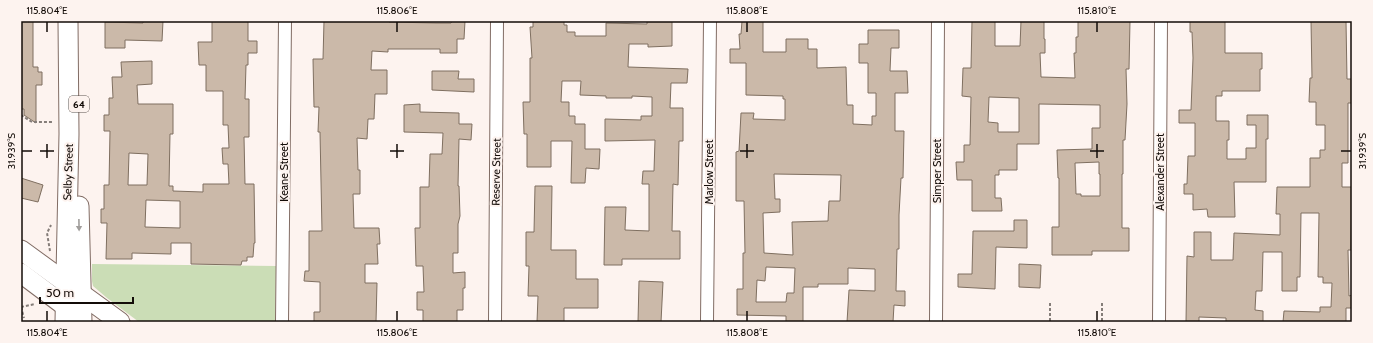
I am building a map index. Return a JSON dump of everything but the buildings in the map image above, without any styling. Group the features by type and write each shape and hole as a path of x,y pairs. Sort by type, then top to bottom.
{"main road":[{"name":"Selby Street","path":"68,21 69,122 65,283 76,318"},
{"name":"Selby Street","path":"76,318 81,293 78,186 79,21"},
{"path":"21,250 120,322"},
{"path":"21,273 76,318"}],"street":[{"name":"Keane Street","path":"282,322 285,21"},
{"name":"Reserve Street","path":"495,322 497,21"},
{"name":"Marlow Street","path":"707,322 710,21"},
{"name":"Simper Street","path":"936,322 938,21"},
{"name":"Alexander Street","path":"1159,322 1161,21"}],"path":[{"path":"21,115 32,122 69,122"},
{"path":"1050,303 1050,322"},
{"path":"1102,303 1102,322"},
{"path":"24,318 21,307 35,304"}],"green space":[{"path":"92,264 276,266 275,322 139,322 93,286"}]}
